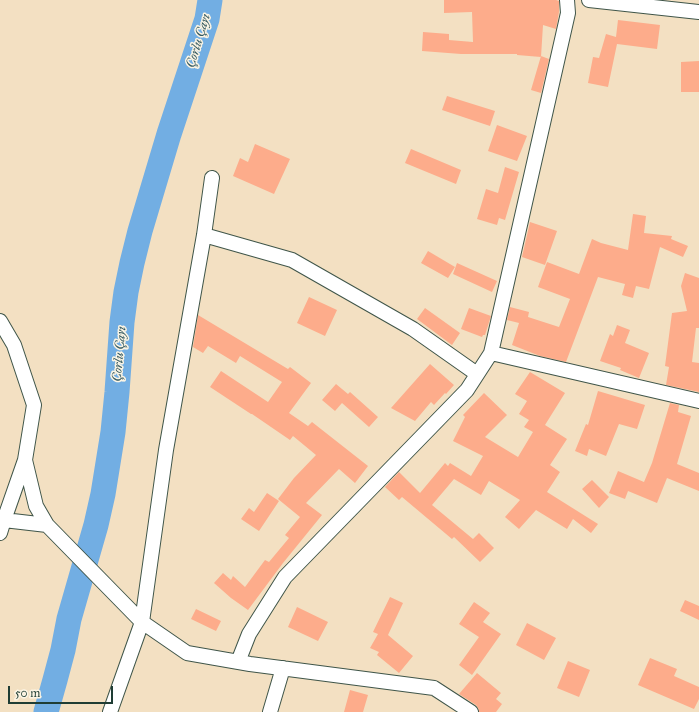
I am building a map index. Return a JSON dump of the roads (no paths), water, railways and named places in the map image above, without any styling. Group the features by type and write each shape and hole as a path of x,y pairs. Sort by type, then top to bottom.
{"street":[{"path":"238,662 249,634 285,576 467,390 484,363 568,14 567,0"},
{"path":"589,0 699,12"},
{"path":"110,712 142,622 166,450 204,235 212,178"},
{"path":"204,235 292,260 413,329 460,362 484,363 699,400"},
{"path":"0,321 14,345 34,405 26,460 2,526 47,525"},
{"path":"26,460 36,506 47,525 142,622 187,653 238,662 434,688 471,712"},
{"path":"270,712 283,668"}],"waterway":[{"name":"Çorlu Çayı","path":"46,712 63,650 69,619 96,525 103,494 113,432 122,322 132,263 169,134 207,19 210,0"}]}
